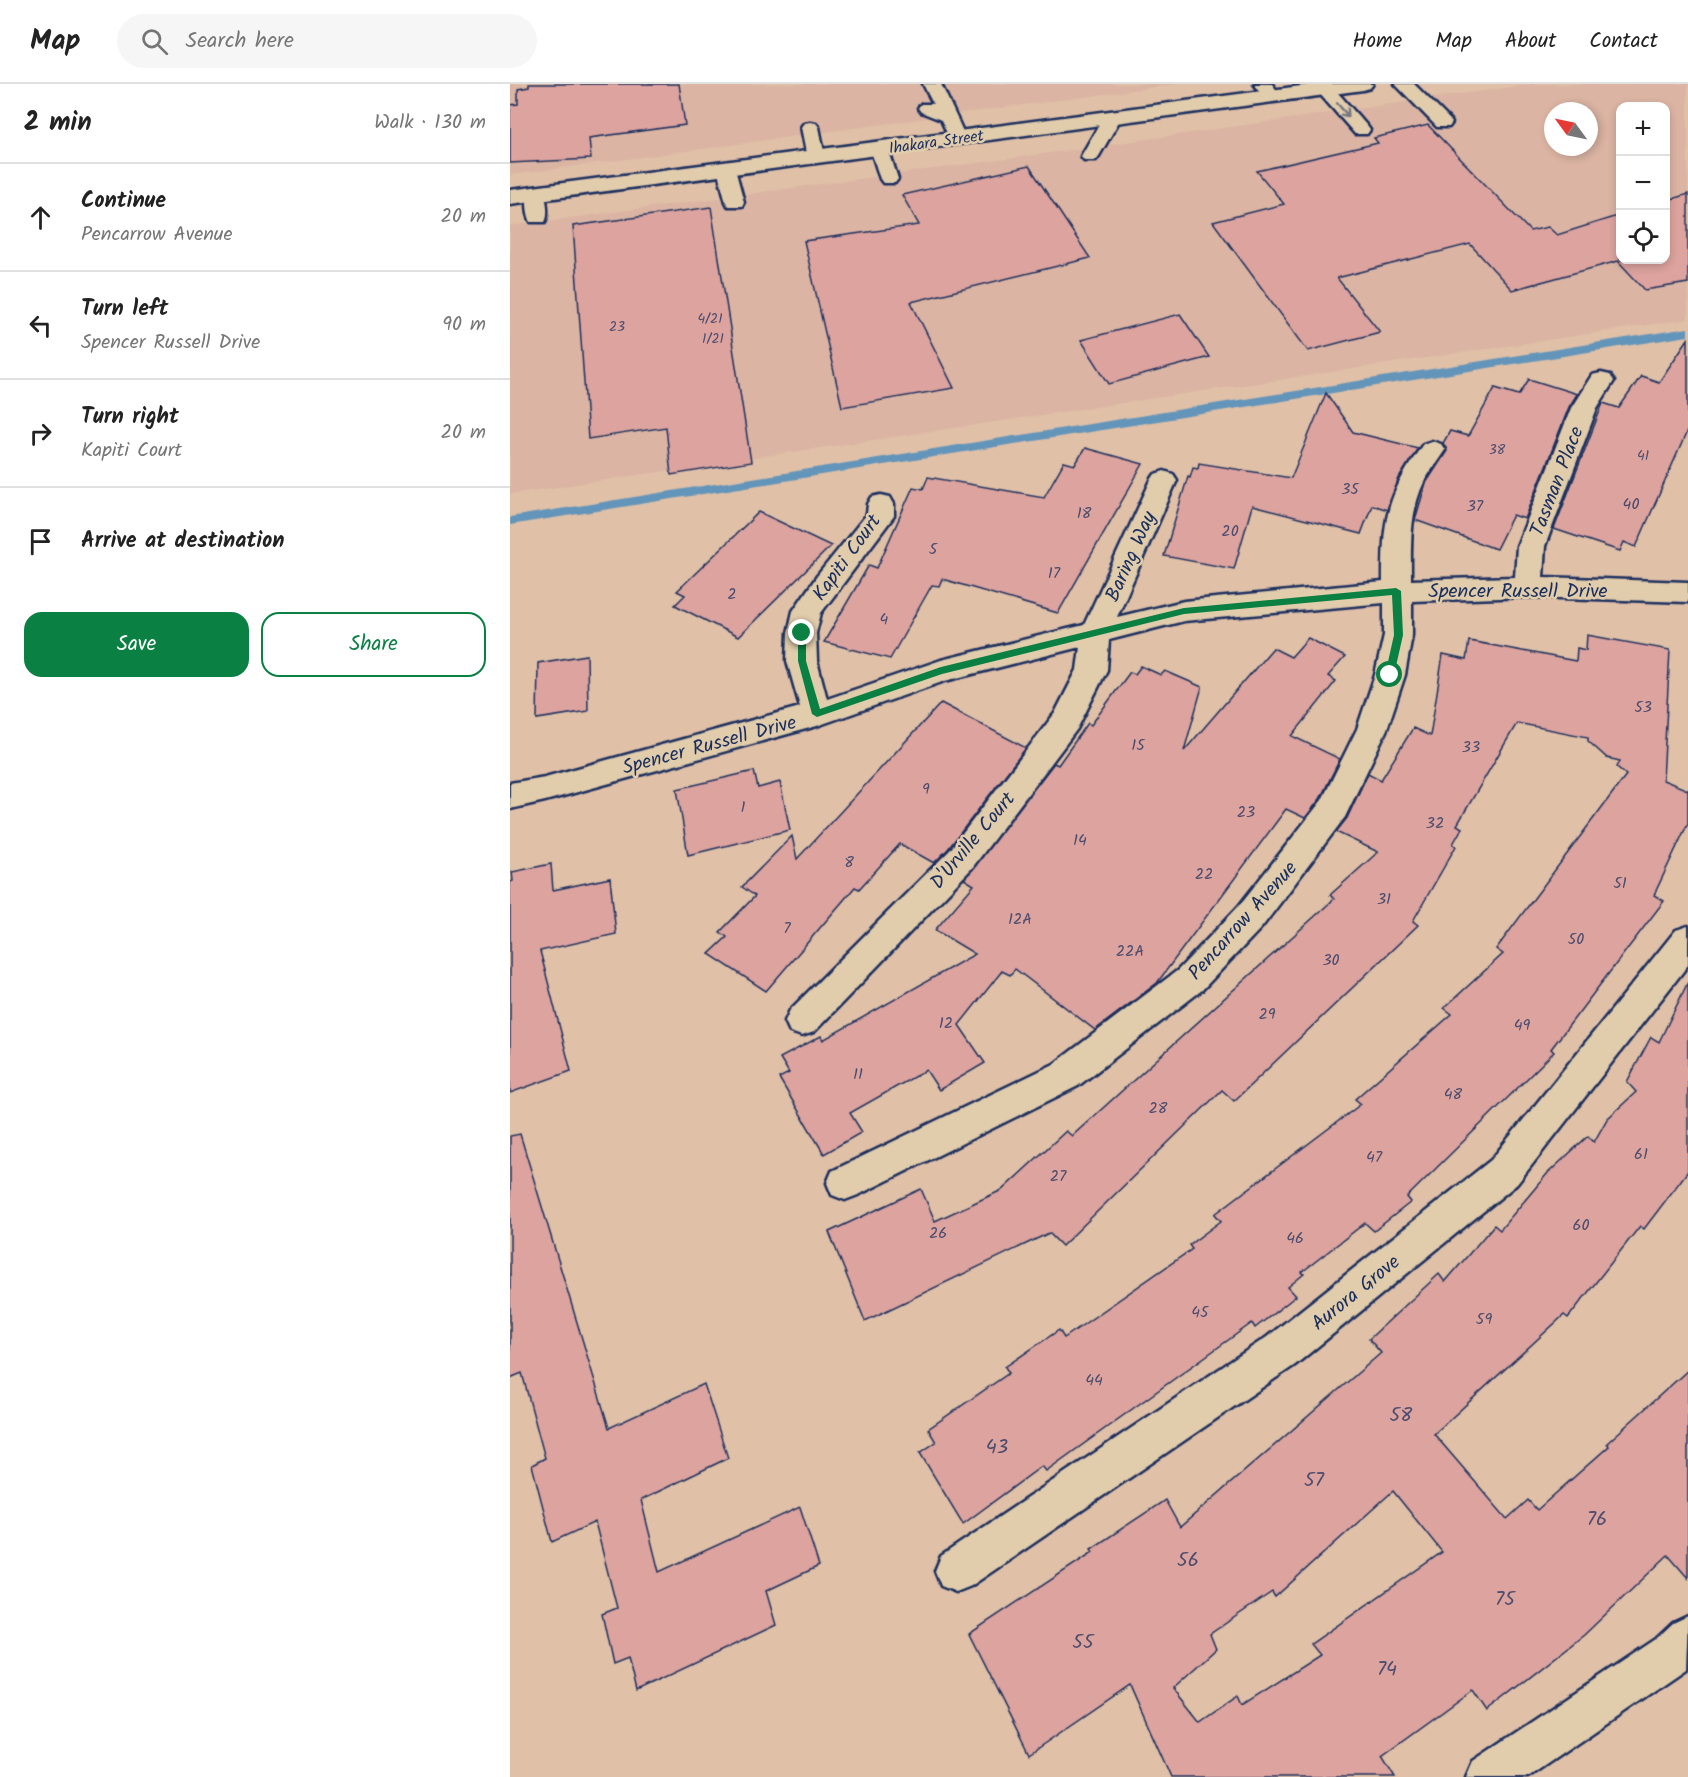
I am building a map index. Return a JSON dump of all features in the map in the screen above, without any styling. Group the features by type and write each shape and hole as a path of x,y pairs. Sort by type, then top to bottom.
{"street":[{"name":"Ihakara Street","path":"510,197 1112,117 1267,90 1325,89 1363,84"},
{"name":"Tasman Place","path":"1528,587 1532,546 1584,408 1601,381"},
{"name":"Pencarrow Avenue","path":"845,1183 1066,1075 1190,980 1250,917 1334,808 1372,729 1390,675 1398,635 1397,536 1404,498 1413,478 1432,450"},
{"name":"Baring Way","path":"1096,631 1164,480"},
{"name":"Kapiti Court","path":"817,714 802,661 802,633 807,611 880,516 881,504"},
{"name":"Spencer Russell Drive","path":"510,796 545,789 817,714 941,671 1184,611 1396,591 1528,587 1688,592"},
{"name":"D'Urville Court","path":"802,1021 961,859 1066,721 1092,670 1096,631"},
{"name":"Aurora Grove","path":"956,1571 1281,1351 1504,1172 1688,940"},
{"path":"1489,1777 1671,1654 1688,1638"}],"lane":[{"path":"932,84 957,138"},
{"path":"1404,84 1443,123"},
{"path":"1325,89 1361,130"},
{"path":"927,108 948,117"},
{"path":"1090,156 1112,117"},
{"path":"810,127 816,157"},
{"path":"879,148 889,179"},
{"path":"726,169 735,202"},
{"path":"536,194 538,218"}],"shaded area":[{"path":"510,84 1177,84 510,175"},
{"path":"1532,84 1688,84 1688,319 510,494 510,226 1001,160"}],"building":[{"path":"529,84 679,84 685,125 589,138 591,159 510,163 510,105 518,104 518,89 529,87"},
{"path":"1428,125 1530,231 1548,227 1557,235 1616,216 1616,262 1512,290 1470,244 1337,278 1380,332 1308,351 1213,222 1284,204 1257,171 1378,143 1374,138"},
{"path":"1029,166 1090,258 911,302 954,388 842,407 804,241 919,225 902,195"},
{"path":"1688,194 1688,283 1645,290 1621,264 1670,264 1670,199"},
{"path":"711,207 751,462 671,475 666,427 588,439 573,226"},
{"path":"1180,314 1209,357 1109,384 1081,340"},
{"path":"1688,339 1688,429 1636,547 1624,542 1620,551 1554,529 1603,403 1619,408 1641,376 1659,382"},
{"path":"1529,379 1577,394 1569,407 1525,519 1513,515 1496,549 1415,520 1426,483 1447,451 1443,443 1450,431 1468,436 1495,388 1519,395"},
{"path":"1326,393 1353,432 1418,448 1399,478 1387,510 1372,505 1361,534 1252,506 1234,569 1164,556 1188,476 1190,477 1193,467 1198,468 1199,463 1291,478"},
{"path":"1085,448 1143,464 1058,613 942,579 939,586 932,585 890,659 824,642 869,565 877,568 913,487 923,489 928,477 1044,497 1064,462 1075,465"},
{"path":"759,512 831,546 738,637 675,605 685,595 677,591"},
{"path":"1587,635 1670,650 1663,780 1688,790 1688,823 1654,895 1664,901 1551,1049 1554,1052 1407,1197 1411,1202 1374,1231 1365,1223 1302,1272 1304,1274 1288,1287 1296,1296 1255,1328 1252,1323 1046,1471 1042,1466 963,1524 920,1453 936,1442 928,1429 1009,1373 1005,1367 1059,1330 1064,1338 1192,1249 1189,1245 1221,1221 1215,1214 1361,1104 1355,1099 1452,1014 1444,1008 1503,954 1496,949 1626,775 1617,767 1620,761 1607,758 1588,741 1588,737 1517,723 1457,825 1462,828 1453,844 1456,846 1413,921 1418,925 1234,1101 1222,1090 1062,1246 1049,1233 865,1321 829,1232 921,1189 935,1221 1002,1190 1066,1131 1072,1136 1334,899 1330,895 1378,852 1336,832 1347,818 1368,773 1381,780 1413,728 1430,736 1443,655 1466,660 1469,641 1576,661 1577,648 1586,650"},
{"path":"1308,638 1345,657 1328,676 1336,681 1292,736 1340,759 1320,799 1305,818 1286,809 1157,983 1095,1030 1015,969 1010,975 1002,971 959,1025 985,1063 939,1090 926,1070 850,1113 862,1132 824,1154 779,1078 789,1073 780,1058 821,1036 823,1040 975,954 935,930 974,885 964,879 1054,763 1058,765 1088,723 1091,725 1130,672 1135,674 1141,666 1161,675 1165,671 1202,687 1184,751 1273,648 1291,657"},
{"path":"587,655 588,711 537,719 538,663"},
{"path":"941,703 1026,748 948,849 934,863 900,844 859,889 855,887 766,991 709,954 727,937 720,932 755,896 742,887 792,836 797,859"},
{"path":"754,771 758,788 780,782 790,830 688,855 677,789"},
{"path":"551,864 553,890 610,878 616,934 540,951 571,1071 510,1093 510,882 513,881 512,872"},
{"path":"1688,982 1688,1171 1644,1229 1640,1226 1568,1318 1564,1315 1434,1434 1507,1519 1528,1500 1537,1510 1609,1446 1607,1443 1688,1370 1688,1578 1668,1555 1584,1635 1487,1711 1473,1690 1382,1756 1395,1777 1171,1777 1130,1685 1029,1754 969,1634 1093,1552 1091,1549 1165,1500 1180,1527 1381,1353 1369,1339 1439,1274 1445,1282 1494,1225 1500,1230 1547,1174 1588,1136 1594,1142 1607,1119 1636,1092 1627,1082 1651,1037 1659,1042","holes":["1393,1491 1442,1552 1311,1644 1320,1655 1242,1705 1238,1696 1200,1722 1173,1688 1216,1649 1210,1634 1272,1592 1275,1597"]},
{"path":"520,1134 609,1428 704,1384 728,1458 641,1500 659,1572 800,1507 819,1566 766,1591 776,1625 636,1691 628,1658 613,1664 602,1614 617,1608 595,1522 552,1542 532,1465 545,1458 522,1373 510,1378 510,1136"}],"waterway":[{"path":"510,521 1688,332"}],"route":[{"path":"802,633 802,661 817,714 941,671 1184,611 1396,591 1398,635 1390,675"}]}
